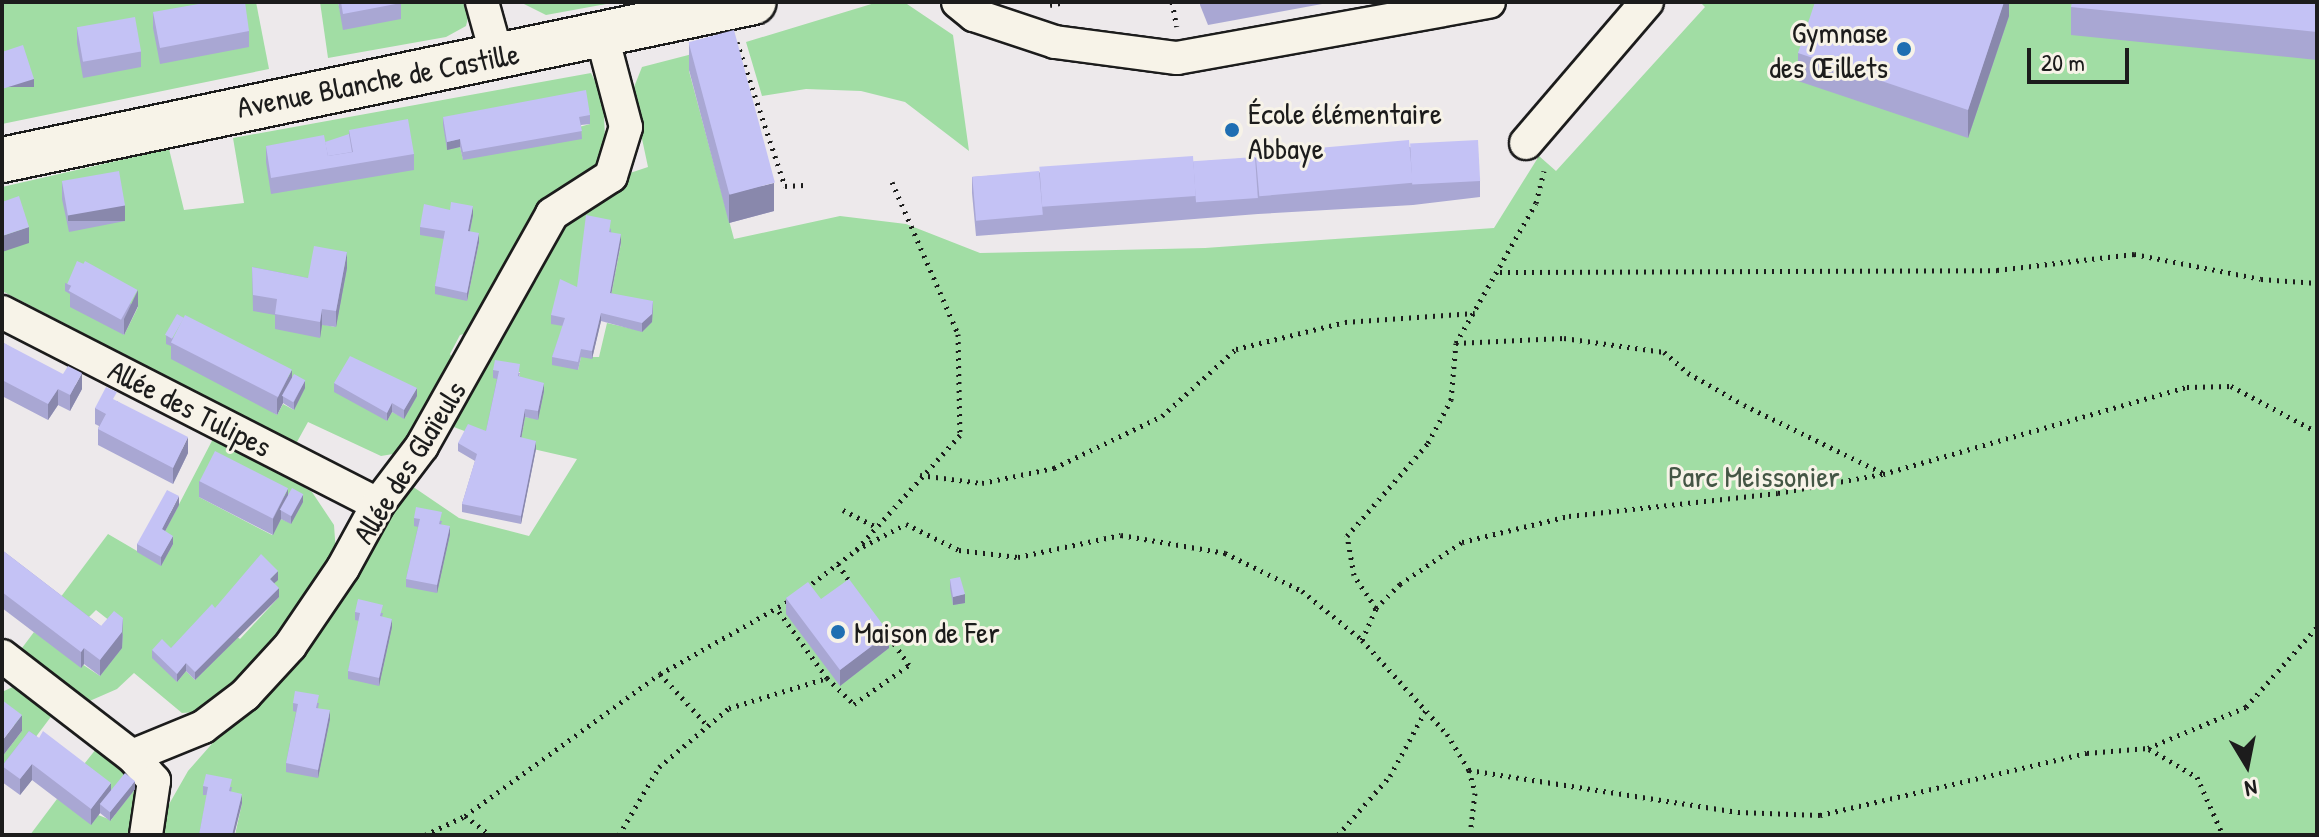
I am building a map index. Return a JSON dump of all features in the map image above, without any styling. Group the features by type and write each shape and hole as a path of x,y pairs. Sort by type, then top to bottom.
{"street":[{"path":"482,2 497,56"},
{"path":"958,2 974,15 1055,42 1177,58 1489,2"},
{"path":"1536,153 1647,2"},
{"name":"Avenue Blanche de Castille","path":"2,160 497,56 602,36 744,18"},
{"name":"Allée des Glaïeuls","path":"132,756 203,727 245,695 290,646 343,568 378,504 422,446 552,214 611,176 626,127 602,36"},
{"name":"Allée des Tulipes","path":"2,312 378,504"},
{"path":"2,656 132,756 154,781 146,835"}],"path":[{"path":"744,18 785,186 804,185"},
{"path":"1376,608 1354,575 1347,536 1428,443 1451,400 1456,343 1500,272 1536,203 1536,153"},
{"path":"856,550 920,475 960,435 958,334 892,182"},
{"path":"1500,272 1997,270 2134,254 2261,279 2317,283"},
{"path":"920,475 982,483 1054,468 1162,416 1236,349 1345,322 1475,313"},
{"path":"1456,343 1564,338 1664,352 1688,373 1744,405 1883,474"},
{"path":"1362,640 1376,608 1400,584 1462,542 1569,516 1778,493 1883,474 2187,387 2231,386 2317,432"},
{"path":"843,510 876,527"},
{"path":"425,835 465,816 660,674 777,609 856,550 906,524 959,550 1018,557 1121,535 1225,553 1302,591 1362,640 1426,710 1469,770 1475,793 1470,835"},
{"path":"838,564 856,589"},
{"path":"777,609 827,678 854,704 909,665 882,627"},
{"path":"1469,770 1738,812 1820,815 2087,753 2148,748 2246,707 2317,627"},
{"path":"660,674 708,726"},
{"path":"619,835 659,767 729,708 827,678"},
{"path":"1338,835 1390,776 1426,710"},
{"path":"2148,748 2197,777 2223,835"},
{"path":"465,816 490,835"}],"green space":[{"path":"2,2 256,2 269,69 2,124"},
{"path":"320,2 338,2 344,29 398,2 463,2 468,18 466,26 446,37 328,58"},
{"path":"520,2 617,2 546,15"},
{"path":"878,2 904,2 953,35 969,151 905,102 861,91 806,89 762,96 746,42"},
{"name":"Parc Meissonier","path":"1700,2 2317,2 2317,835 235,835 242,803 229,800 231,787 208,795 201,835 160,835 168,806 188,771 239,713 406,482 459,518 529,536 577,459 520,446 525,417 538,419 518,384 520,372 499,379 486,439 451,426 558,226 624,175 648,167 632,92 642,67 731,44 689,71 734,239 840,216 906,224 980,253 1205,248 1494,228 1539,156 1556,171 1705,7","holes":["621,243 610,301 642,331 607,323 599,357 581,357 578,370 565,326 577,295"]},
{"path":"591,73 603,97 606,156 468,333 460,335 450,354 453,359 407,444 393,454 381,456 308,422 292,451 91,347 85,334 2,291 2,187 169,149 184,210 244,203 233,138","holes":["455,123 590,124 463,159 460,147 447,149","445,240 479,242 467,301","308,294 335,327 277,315","76,297 138,307 124,335","176,349 292,386 294,410 283,404 277,415","351,365 405,418 392,412 387,421"]},
{"path":"215,435 312,492 334,525 336,553 293,622 210,711 182,713 134,673 117,689 85,703 19,652 34,632 100,676 115,625 96,610 80,626 54,606 108,534 161,565 173,544 162,537","holes":["199,497 288,505 291,523 281,519 272,535","278,579 270,587 279,597 240,639 236,636 195,680 186,671 177,682 171,656"]},
{"path":"21,683 56,710 2,782 2,757 22,731 2,716 2,692"},
{"path":"100,744 122,760 140,791 136,835 30,835 57,799 111,820 134,789 111,799 77,773"}],"building":[{"path":"210,2 245,2 249,31 160,48 153,12"},
{"path":"341,2 401,2 401,3 343,14"},
{"name":"Gymnase des Œillets","path":"1815,2 2004,2 1968,110 1798,53"},
{"path":"2072,2 2317,2 2317,32 2071,7"},
{"path":"135,17 141,51 83,62 77,27"},
{"path":"734,30 775,183 729,195 689,42"},
{"path":"23,45 34,79 2,89 2,52"},
{"path":"586,90 590,115 579,117 582,131 463,152 460,139 447,142 443,117"},
{"path":"408,119 414,154 271,178 266,146 324,135 328,156 353,152 349,130"},
{"path":"349,134 352,152 328,156 325,142"},
{"path":"1409,140 1413,183 1259,196 1256,153"},
{"path":"1478,140 1480,181 1412,185 1410,144"},
{"path":"1193,156 1196,196 1042,207 1039,167"},
{"path":"1255,157 1258,198 1196,202 1193,161"},
{"path":"119,171 125,205 68,216 62,181"},
{"path":"1039,171 1043,215 976,221 972,177"},
{"path":"19,196 29,227 2,236 2,202"},
{"path":"451,202 473,206 468,231 479,233 467,293 435,286 445,231 420,227 424,204 450,210"},
{"path":"586,215 611,220 609,232 621,234 610,293 653,301 652,314 642,323 601,313 592,351 581,349 578,362 552,357 565,318 551,315 560,279 577,287"},
{"path":"314,246 347,252 336,311 322,309 320,322 275,314 277,299 253,295 252,267 308,278"},
{"path":"77,261 84,264 75,287 67,284"},
{"path":"85,261 137,290 121,320 69,291"},
{"path":"177,314 184,318 172,339 165,335"},
{"path":"185,315 292,369 278,397 171,343"},
{"path":"2,342 63,374 68,366 82,373 70,395 58,389 48,404 2,380"},
{"path":"350,356 417,388 404,410 392,403 387,413 334,383"},
{"path":"495,360 520,364 518,376 544,383 538,411 525,409 520,437 536,441 521,516 462,504 477,454 458,443 468,424 486,431 499,371 493,370"},
{"path":"294,374 305,380 293,402 282,396"},
{"path":"106,387 117,392 113,399 188,437 173,468 98,429 106,414 95,408"},
{"path":"215,451 288,488 273,519 200,481"},
{"path":"292,488 303,494 291,516 280,510"},
{"path":"167,490 179,496 162,529 173,536 161,557 137,544"},
{"path":"416,507 442,512 439,524 450,526 437,585 406,579 420,519 414,518"},
{"path":"2,550 101,626 114,611 123,618 122,632 100,660 84,648 81,652 2,592"},
{"path":"261,554 278,571 270,579 279,588 195,672 186,663 177,674 152,650 162,639 171,648 212,604 215,608"},
{"path":"960,577 965,594 953,597 950,579"},
{"name":"Maison de Fer","path":"849,579 889,633 840,670 786,598 808,582 821,599"},
{"path":"358,599 383,605 380,616 392,619 379,678 348,671 360,613 355,612"},
{"path":"295,691 319,695 316,708 330,710 318,770 286,763 298,704 293,703"},
{"path":"2,700 22,715 2,741"},
{"path":"29,731 39,738 43,731 111,783 91,809 32,764 20,779 2,766"},
{"path":"125,773 135,781 110,812 100,804"},
{"path":"206,774 232,779 229,791 242,794 232,835 199,835 208,787 203,786"}],"place":[{"name":"Gymnase des Œillets","path":"1904,49"},
{"name":"École élémentaire Abbaye","path":"1232,130"},
{"name":"Maison de Fer","path":"838,632"}]}
